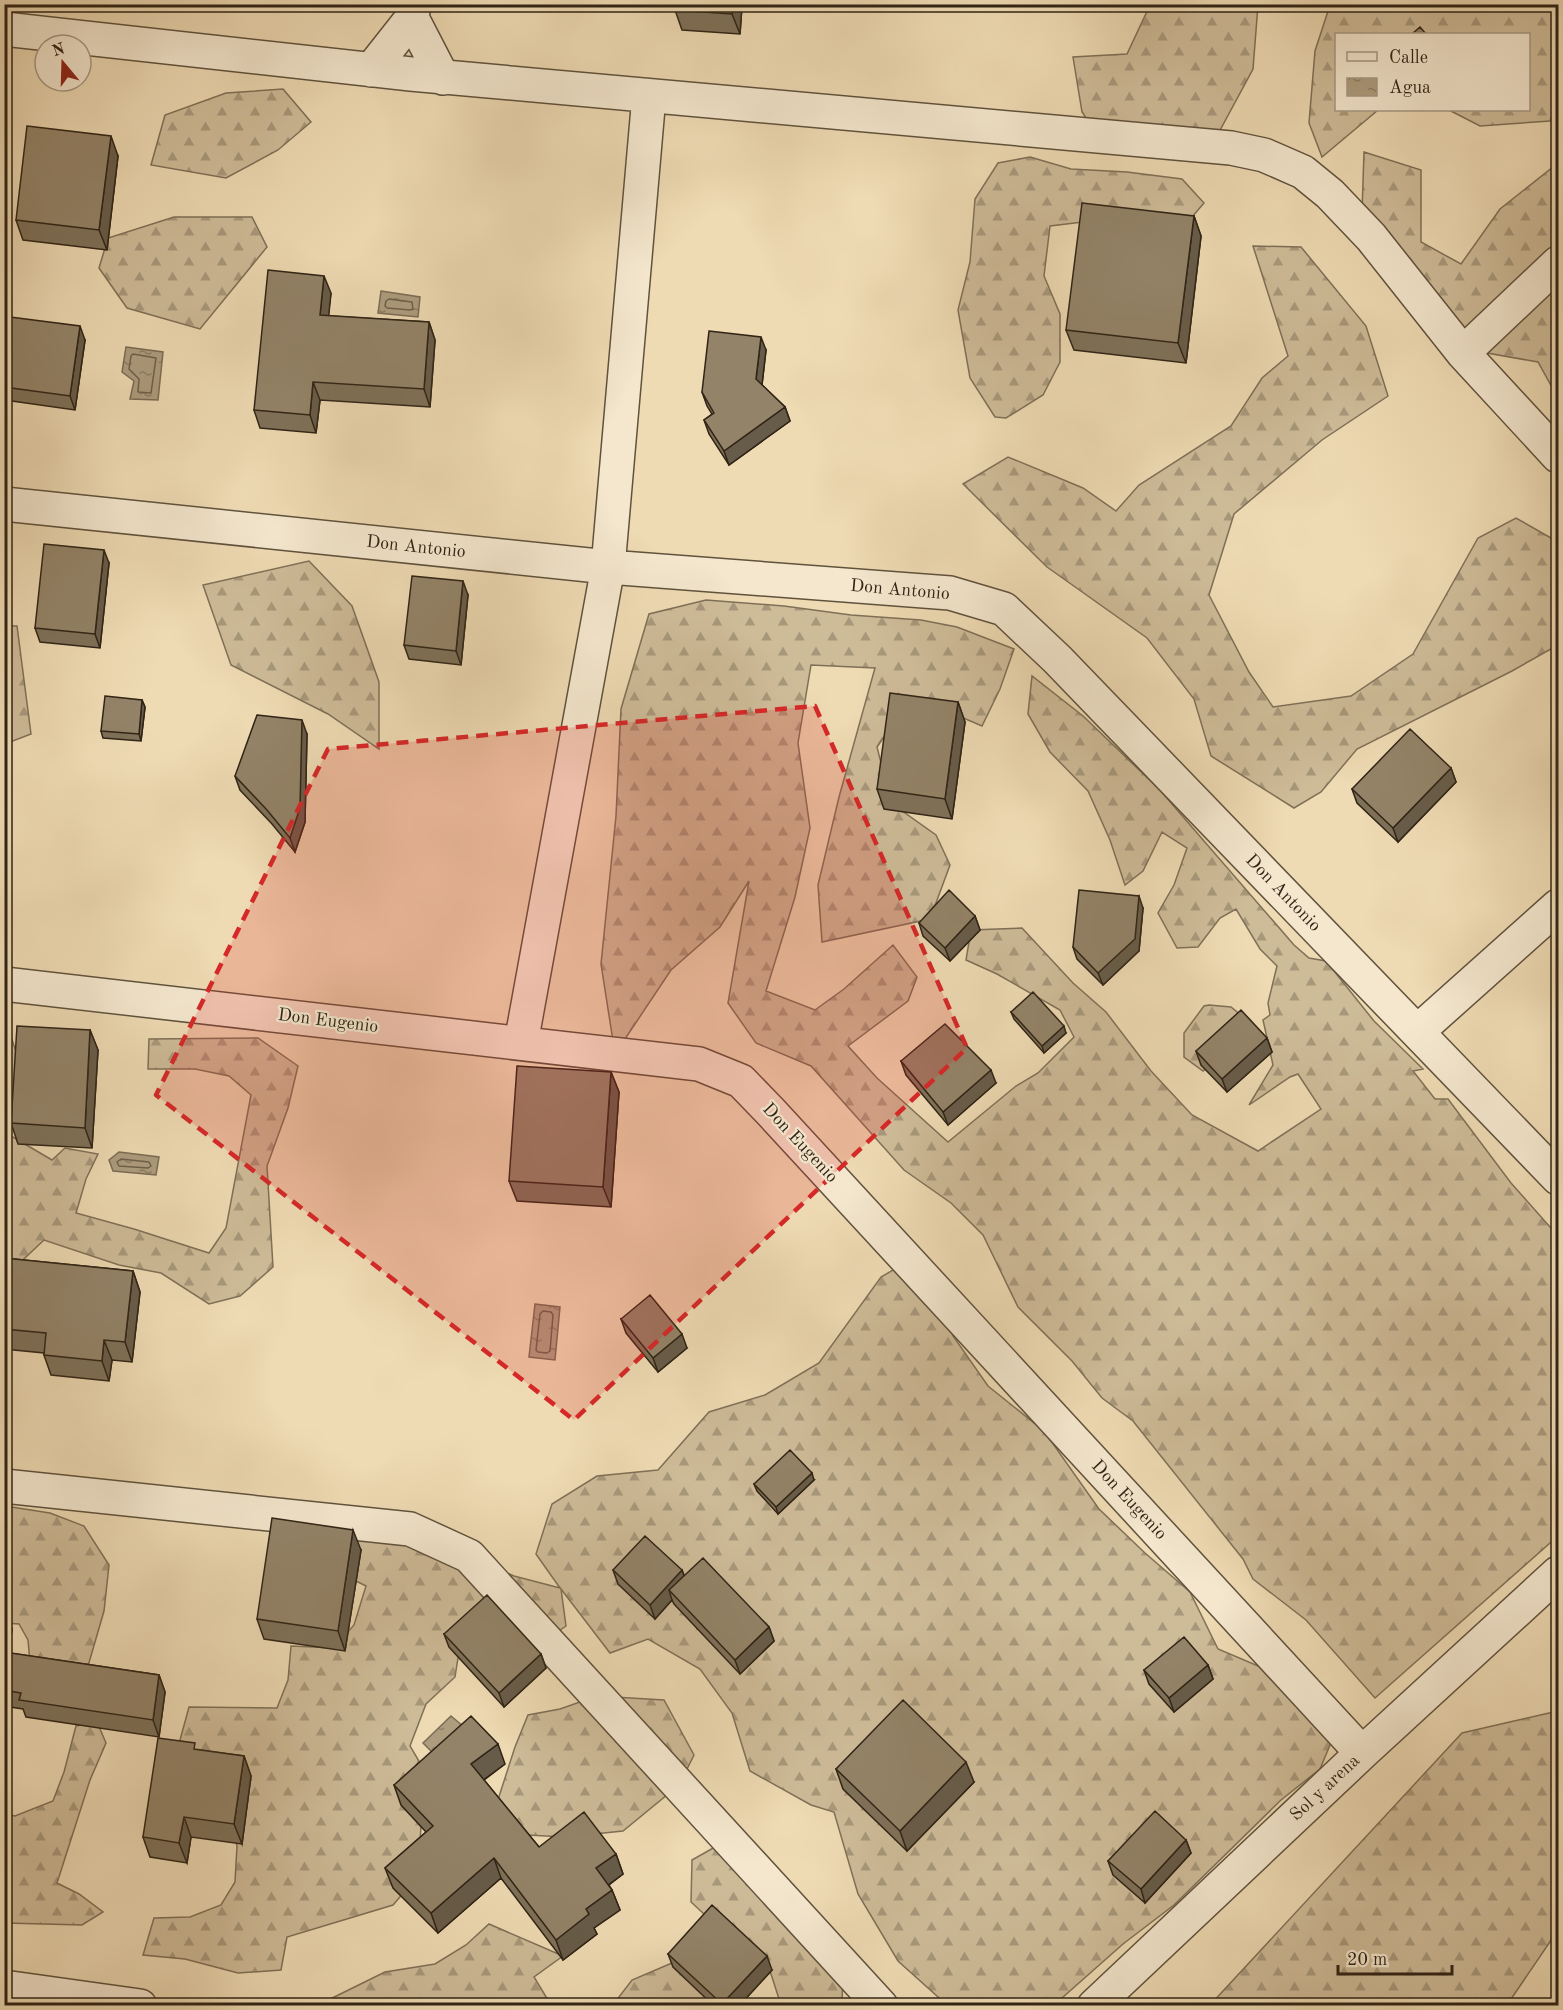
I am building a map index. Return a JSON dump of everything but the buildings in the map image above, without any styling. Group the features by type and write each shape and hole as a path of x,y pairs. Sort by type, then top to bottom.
{"street":[{"path":"371,70 413,11"},
{"path":"413,11 443,78"},
{"path":"4,28 443,78 1231,148 1264,155 1303,172 1330,194 1371,237 1463,353 1558,456"},
{"path":"521,1043 608,567 649,96"},
{"path":"1463,353 1558,263"},
{"name":"Don Antonio","path":"4,504 608,567 950,593 1004,609 1057,659 1558,1178"},
{"path":"1418,1032 1558,906"},
{"name":"Don Eugenio","path":"4,984 699,1064 741,1081 1362,1753"},
{"path":"4,1486 410,1529 469,1556 881,2006"},
{"name":"Sol y arena","path":"1094,2006 1362,1753 1558,1573"},
{"path":"4,1987 140,2006"}],"highlighted area":[{"path":"815,706 967,1048 574,1420 156,1095 328,749"}],"green space":[{"path":"1150,5 1258,5 1253,69 1204,160 1107,149 1082,112 1073,57 1127,54"},
{"path":"1330,5 1558,5 1558,100 1550,121 1480,126 1451,111 1530,111 1530,33 1335,33 1335,111 1377,111 1322,157 1309,123 1315,51"},
{"path":"283,89 311,122 278,150 226,178 151,165 165,115 226,93"},
{"path":"1364,152 1421,170 1421,242 1461,264 1500,209 1558,163 1558,398 1538,362 1470,350 1362,212"},
{"path":"1030,157 1071,169 1127,172 1182,179 1204,203 1186,224 1083,222 1050,226 1044,276 1060,314 1060,362 1043,395 1006,418 995,417 970,378 958,310 970,262 975,199 998,163"},
{"path":"174,217 252,217 267,247 200,329 127,308 99,268 108,238"},
{"path":"1253,246 1301,247 1366,326 1388,396 1322,440 1234,514 1209,595 1249,672 1273,707 1351,696 1413,654 1478,538 1516,518 1558,542 1558,645 1512,671 1357,749 1321,792 1294,808 1211,756 1194,699 1147,638 1047,567 963,484 1008,457 1083,488 1116,511 1139,485 1231,426 1262,378 1288,356"},
{"path":"309,561 352,606 379,682 379,749 328,714 231,665 203,585"},
{"path":"706,600 921,620 957,627 1014,649 1000,689 982,726 947,711 902,711 877,747 891,803 936,835 950,865 930,919 822,942 818,885 839,797 875,668 811,665 798,743 810,828 795,897 766,991 815,1010 844,989 893,945 917,977 908,1001 848,1046 877,1078 948,1142 1016,1086 1038,1073 1074,1037 1060,1010 997,974 966,960 971,930 1022,928 1073,983 1106,1012 1151,1071 1192,1115 1258,1151 1321,1109 1298,1074 1249,1105 1273,1065 1263,1020 1270,1015 1268,1003 1277,966 1260,949 1236,909 1220,918 1198,947 1177,948 1158,913 1174,885 1187,848 1162,832 1143,871 1125,885 1110,840 1088,791 1050,752 1028,714 1032,676 1083,716 1159,789 1294,945 1309,958 1326,961 1374,1021 1423,1069 1413,1071 1435,1099 1448,1099 1511,1183 1558,1236 1558,1536 1375,1698 1306,1620 1253,1579 1243,1559 1133,1421 1102,1398 1072,1361 1018,1307 983,1235 951,1203 904,1170 811,1066 756,1043 728,1003 749,881 720,927 671,970 615,1054 601,964 616,816 621,709 649,614"},
{"path":"4,626 17,626 31,734 5,744"},
{"path":"1204,1006 1231,1007 1247,1020 1241,1038 1203,1071 1184,1057 1184,1033"},
{"path":"5,1018 19,1061 6,1133 52,1160 65,1148 98,1154 86,1179 76,1213 209,1253 226,1228 251,1095 229,1076 195,1069 148,1069 149,1039 258,1038 298,1066 288,1108 267,1166 273,1267 240,1296 209,1304 161,1273 119,1265 44,1240 9,1273 5,1313"},
{"path":"900,1266 930,1283 953,1336 988,1386 1044,1431 1099,1509 1190,1592 1218,1649 1296,1682 1338,1726 1320,1769 1281,1800 1174,1905 1123,1944 1054,2005 947,2005 898,1961 858,1894 834,1812 811,1805 750,1771 732,1713 700,1669 648,1639 610,1653 561,1589 566,1626 546,1640 461,1639 455,1677 426,1704 410,1746 430,1780 421,1826 418,1876 393,1905 287,1937 281,1970 238,1973 185,1959 143,1955 154,1918 190,1917 221,1905 235,1882 237,1846 230,1819 251,1780 227,1766 174,1762 189,1707 277,1708 288,1680 291,1646 334,1648 354,1625 366,1586 298,1552 382,1526 469,1556 514,1576 560,1588 536,1554 552,1504 597,1476 658,1470 709,1412 765,1395 819,1363 881,1277"},
{"path":"5,1506 50,1513 84,1526 109,1565 104,1611 86,1673 31,1674 28,1640 19,1624 5,1623"},
{"path":"597,1696 664,1700 694,1755 679,1785 623,1831 565,1837 506,1834 494,1812 528,1715 560,1709"},
{"path":"1558,1711 1558,1930 1507,2005 1210,2005 1462,1733"},
{"path":"97,1722 106,1743 90,1780 57,1883 79,1894 103,1912 82,1925 5,1923 4,1814 15,1816 53,1801 64,1772 76,1726"},
{"path":"729,1839 843,1965 842,2005 781,2005 770,1971 745,1952 691,1902 692,1860"},
{"path":"489,1924 563,1956 534,1977 551,2005 316,2006 385,1972 435,1964 466,1945"},
{"path":"679,1960 716,2006 612,2006 632,1980"}],"water":[{"path":"381,291 420,297 418,317 378,313"},
{"path":"126,347 163,352 158,400 130,399 134,381 122,372"},
{"path":"119,1152 159,1157 156,1175 113,1171 109,1160"},
{"path":"535,1304 560,1307 555,1360 529,1357"},
{"path":"451,1716 469,1731 440,1760 423,1743"}]}
